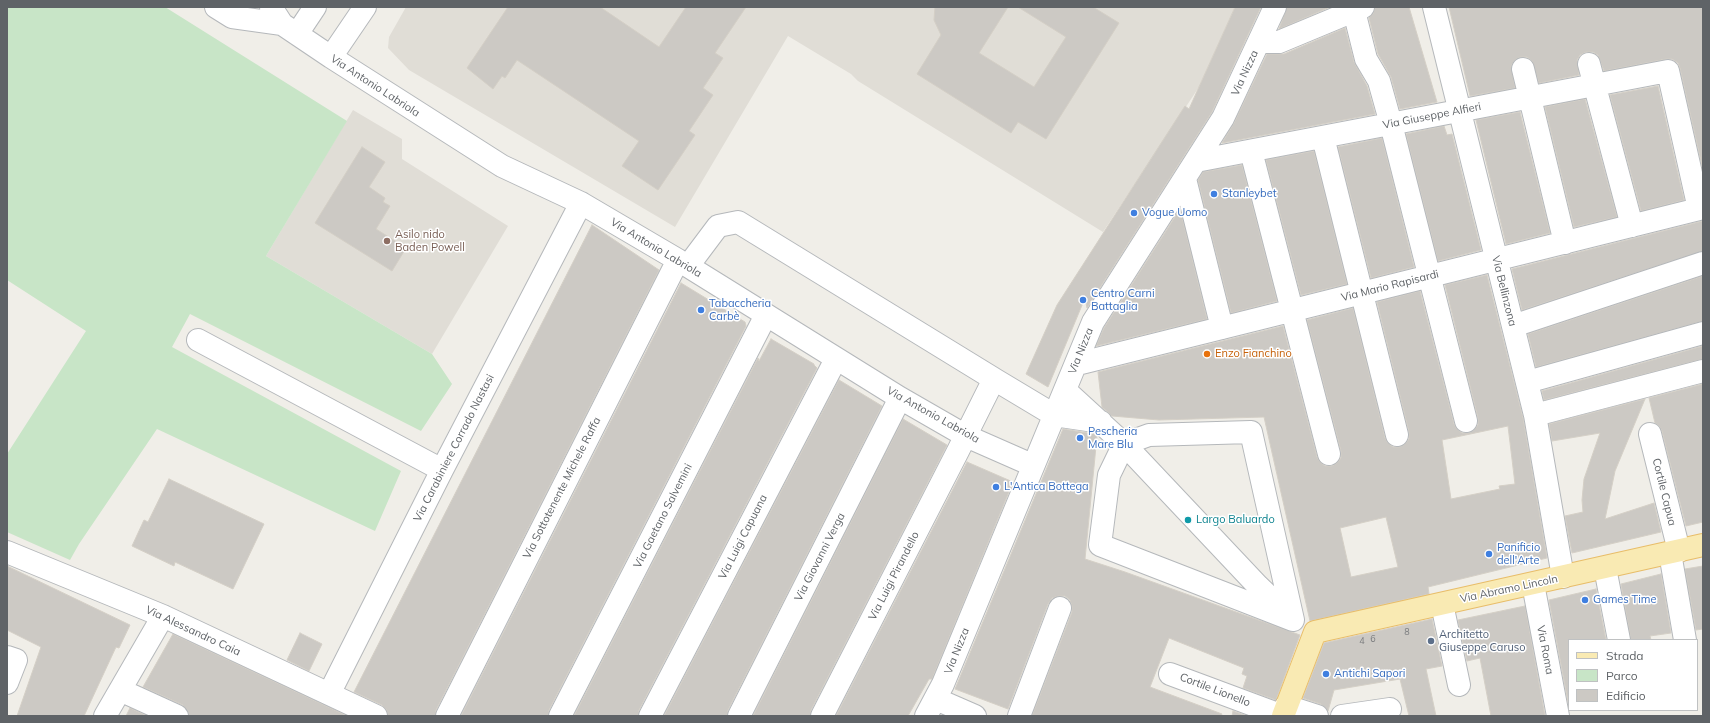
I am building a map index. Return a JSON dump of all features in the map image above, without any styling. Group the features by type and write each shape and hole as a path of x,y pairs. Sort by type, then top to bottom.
{"main road":[{"name":"Via Abramo Lincoln","path":"1315,632 1703,545"},
{"path":"1284,713 1315,632"}],"street":[{"name":"Via Antonio Labriola","path":"216,7 232,17 283,22 331,57 502,166 581,204 683,263 836,359 966,436 1032,465"},
{"path":"283,22 315,7"},
{"path":"331,57 365,7"},
{"name":"Via Nizza","path":"931,708 1032,465 1077,364 1093,322 1224,118 1275,7"},
{"name":"Via Bellinzona","path":"1434,7 1535,415 1563,577"},
{"path":"1260,42 1279,42 1358,9 1366,59 1379,81 1391,124 1466,421"},
{"path":"1589,64 1632,226"},
{"path":"1522,69 1565,243"},
{"name":"Via Giuseppe Alfieri","path":"1196,161 1668,71 1701,209"},
{"path":"1323,137 1397,435"},
{"path":"1251,151 1329,454"},
{"path":"1185,179 1222,328"},
{"name":"Via Carabiniere Corrado Nastasi","path":"329,694 442,470 581,204"},
{"name":"Via Mario Rapisardi","path":"1077,364 1701,209"},
{"name":"Via Sottotenente Michele Raffa","path":"447,716 683,263 718,226 738,222 1054,415"},
{"path":"1513,326 1703,263"},
{"name":"Via Gaetano Salvemini","path":"560,716 766,315"},
{"path":"1527,382 1703,334"},
{"path":"198,340 442,470"},
{"name":"Via Luigi Capuana","path":"650,716 836,359"},
{"path":"1535,415 1703,371"},
{"name":"Via Luigi Pirandello","path":"822,716 994,379"},
{"path":"1065,390 1124,444 1258,586 1293,620"},
{"name":"Via Giovanni Verga","path":"739,716 900,398"},
{"path":"1054,415 1100,422"},
{"path":"1293,620 1251,432 1149,435 1124,444 1109,475 1100,546 1293,620 1315,632"},
{"name":"Cortile Capua","path":"1650,434 1675,552 1686,639"},
{"name":"Via Alessandro Caia","path":"7,552 163,616 376,716"},
{"path":"1605,568 1619,639"},
{"name":"Via Roma","path":"1533,584 1558,716"},
{"path":"1442,604 1459,685"},
{"path":"1019,716 1060,608"},
{"path":"105,716 163,616"},
{"path":"7,657 16,660 7,683"},
{"name":"Cortile Lionello","path":"1170,674 1284,713 1317,716"},
{"path":"120,690 177,716"},
{"path":"931,708 975,716"},
{"path":"1342,716 1390,709"}],"shaded area":[{"path":"406,7 1235,7 1199,87 1103,232 858,81 851,74 788,36 675,227 409,70 388,48 389,37"},
{"name":"Asilo nido Baden Powell","path":"353,110 402,139 402,159 508,226 432,354 266,256"}],"green space":[{"path":"7,7 165,7 347,121 266,256 432,354 452,384 421,431 190,314 172,347 401,471 375,531 157,429 79,544 70,560 7,532 7,454 86,331 7,280"}],"building":[{"path":"508,7 600,7 659,47 686,7 746,7 715,53 723,58 703,88 713,95 689,131 695,135 658,190 622,166 639,141 517,60 505,78 502,76 493,89 467,68"},
{"path":"935,7 1008,7 979,53 1034,87 1066,37 1018,7 1093,7 1119,23 1046,139 1018,122 1011,133 917,74 941,35 934,20"},
{"path":"1235,7 1261,7 1212,112 1087,308 1085,298 1048,387 1026,374 1057,305 1185,106 1189,109"},
{"path":"1287,7 1330,7 1279,29"},
{"path":"1375,7 1409,7 1437,102 1400,109 1391,77 1378,54 1369,18 1373,14"},
{"path":"1449,7 1703,7 1703,170 1680,68 1678,63 1672,59 1604,71 1598,55 1593,52 1586,52 1580,55 1577,60 1579,75 1539,83 1532,61 1527,57 1520,57 1515,60 1511,66 1515,88 1470,96"},
{"path":"1345,28 1354,62 1367,86 1375,114 1222,143 1234,123 1267,54 1284,54"},
{"path":"1658,86 1684,200 1641,211 1610,95"},
{"path":"1585,99 1617,217 1574,227 1545,107"},
{"path":"1520,112 1550,233 1506,244 1476,120"},
{"path":"1444,126 1447,135 1452,134 1481,250 1438,261 1406,134"},
{"path":"1382,138 1414,267 1371,278 1338,147"},
{"path":"362,147 385,162 369,187 385,198 383,202 390,206 376,229 406,248 392,271 315,223"},
{"path":"1314,151 1347,284 1301,295 1266,160"},
{"path":"1242,165 1277,301 1231,313 1198,180 1203,172"},
{"path":"1180,209 1207,319 1096,346 1104,328"},
{"path":"1703,221 1703,251 1522,310 1512,269"},
{"path":"592,225 659,270 436,710 435,716 388,716 386,709 382,705 354,692"},
{"path":"1487,275 1523,418 1547,558 1428,587 1429,594 1310,621 1264,417 1159,420 1112,416 1102,407 1098,372 1283,326 1317,457 1325,466 1332,466 1341,458 1341,451 1307,320 1353,308 1385,438 1393,447 1400,447 1409,439 1409,432 1377,302 1420,291 1454,424 1462,433 1469,433 1478,425 1478,418 1445,285","holes":["1508,426 1515,484 1499,486 1500,489 1451,499 1442,440","1386,517 1398,567 1351,577 1340,528"]},
{"path":"1703,276 1703,321 1536,367 1528,334"},
{"path":"681,283 745,322 746,326 549,710 548,716 461,716"},
{"path":"771,339 814,364 817,368 639,710 638,716 574,716 758,358 759,361"},
{"path":"1703,346 1703,359 1544,400 1542,391"},
{"path":"839,380 882,406 728,710 727,716 664,716"},
{"path":"1703,384 1703,522 1686,526 1662,431 1655,423 1649,398"},
{"path":"1645,399 1615,471 1605,519 1654,503 1661,532 1572,553 1565,516 1583,512 1582,500 1584,479 1600,433 1552,441 1549,424"},
{"path":"903,419 947,445 811,710 810,716 753,716"},
{"path":"1063,429 1094,434 1097,436 1085,559 1300,635 1276,700 1243,688 1247,676 1242,674 1244,668 1169,638 1150,687 1222,714 1221,716 1032,716 1072,612 1070,600 1065,596 1052,598 1048,604 1008,709 955,689"},
{"path":"967,462 1013,482 932,679 929,679 908,716 836,716"},
{"path":"169,479 264,524 233,589 175,562 174,566 132,546 144,520 148,522"},
{"path":"7,566 130,625 119,648 116,647 84,716 17,716 41,647 7,630"},
{"path":"1703,566 1703,629 1696,630 1685,569"},
{"path":"1661,574 1671,633 1650,636 1651,639 1631,639 1621,584"},
{"path":"1596,589 1606,639 1568,639 1568,702 1549,600"},
{"path":"1525,606 1545,716 1491,716 1480,658 1467,661 1458,620"},
{"path":"1432,619 1442,666 1426,669 1436,716 1409,716 1400,679 1334,690 1328,711 1321,704 1303,698 1324,643"},
{"path":"300,633 322,644 309,671 287,660"},
{"path":"173,634 347,716 189,716 187,709 183,705 143,687"},
{"path":"130,708 147,716 126,716"},
{"path":"1233,711 1247,716 1232,716"}],"place":[{"name":"Stanleybet","path":"1214,194"},
{"name":"Vogue Uomo","path":"1134,213"},
{"name":"Asilo nido Baden Powell","path":"387,241"},
{"name":"Centro Carni Battaglia","path":"1083,300"},
{"name":"Tabaccheria Carbè","path":"701,310"},
{"name":"Enzo Fianchino","path":"1207,354"},
{"name":"Pescheria Mare Blu","path":"1080,438"},
{"name":"L'Antica Bottega","path":"996,487"},
{"name":"Largo Baluardo","path":"1188,520"},
{"name":"Panificio dell'Arte","path":"1489,554"},
{"name":"Games Time","path":"1585,600"},
{"name":"Architetto Giuseppe Caruso","path":"1431,641"},
{"name":"Antichi Sapori","path":"1326,674"}]}
